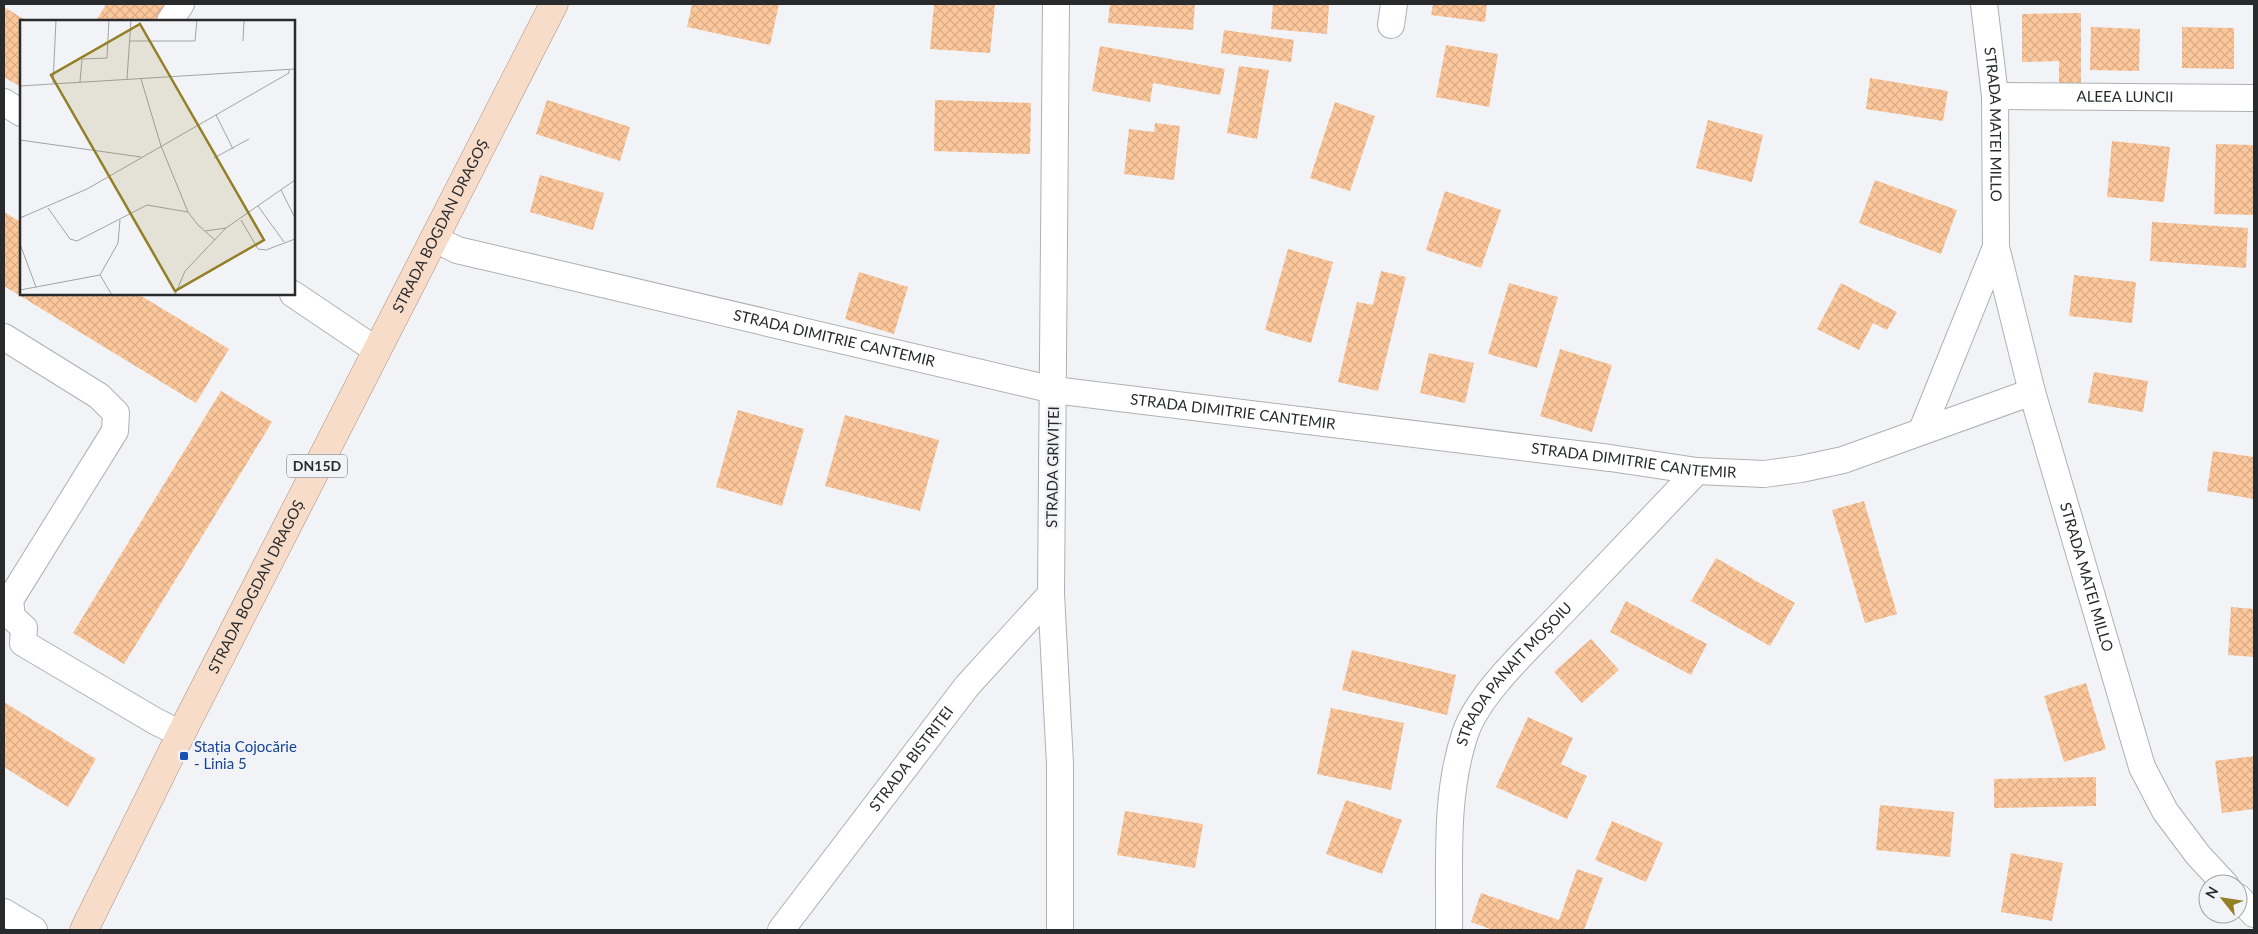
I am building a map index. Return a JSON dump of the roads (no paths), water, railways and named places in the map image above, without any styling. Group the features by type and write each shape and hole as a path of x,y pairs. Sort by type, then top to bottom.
{"main road":[{"name":"STRADA BOGDAN DRAGOȘ","path":"84,930 181,734 554,4"}],"street":[{"path":"171,20 181,4"},
{"name":"STRADA GRIVIȚEI","path":"1056,4 1051,594 1060,764 1060,930"},
{"name":"STRADA MATEI MILLO","path":"1984,4 1995,96 1996,247 2032,392 2142,767 2165,812 2198,855 2216,874"},
{"name":"ALEEA LUNCII","path":"1995,96 2254,98"},
{"path":"4,102 20,112"},
{"name":"STRADA DIMITRIE CANTEMIR","path":"435,239 457,250 1054,390 1600,456 1698,471 1764,474 1801,469 1843,460 2032,392"},
{"name":"STRADA MATEI MILLO","path":"1922,430 1996,247"},
{"path":"294,295 376,350"},
{"path":"4,337 99,396 116,413 115,431 10,600 12,617 24,628 23,643 155,721 181,734"},
{"name":"STRADA PANAIT MOȘOIU","path":"1449,930 1451,801 1456,767 1465,732 1481,705 1510,668 1698,471"},
{"name":"STRADA BISTRIȚEI","path":"781,930 967,686 1051,594"},
{"path":"4,912 34,930"}],"place":[{"name":"Stația Cojocărie - Linia 5","path":"184,756"}]}
